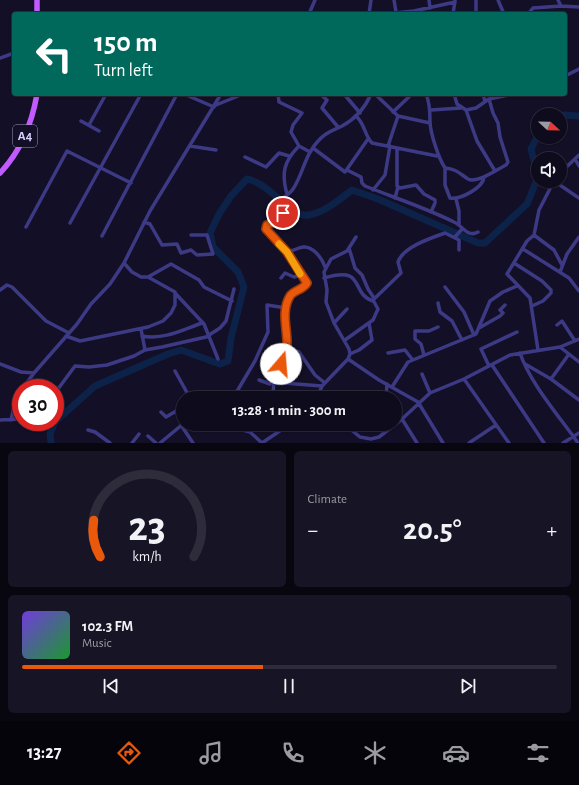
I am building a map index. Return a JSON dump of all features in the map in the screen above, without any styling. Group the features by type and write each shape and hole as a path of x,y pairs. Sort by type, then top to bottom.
{"main road":[{"path":"37,0 37,12"},
{"name":"A4","path":"0,173 13,157 27,131 37,96"}],"street":[{"path":"311,12 316,0"},
{"path":"369,12 371,0"},
{"path":"394,0 398,12 430,8 455,1 453,12"},
{"path":"430,0 430,8"},
{"path":"476,0 476,12"},
{"path":"498,0 503,12"},
{"path":"558,0 561,6"},
{"path":"530,12 533,8 561,6 579,7"},
{"path":"0,58 12,54"},
{"path":"567,75 579,69"},
{"path":"89,125 105,96"},
{"path":"70,224 100,166 140,96"},
{"path":"102,236 176,96"},
{"path":"189,96 215,106 238,96"},
{"path":"30,379 110,284 124,264 144,222 220,96"},
{"path":"278,96 279,102 302,113 290,132 299,146 311,150 343,172 347,170 361,177 362,185 431,212 459,225 462,229 471,234 478,232"},
{"path":"322,96 327,100 322,108 338,128"},
{"path":"346,96 360,113"},
{"path":"273,391 272,382 280,367 286,347 286,308 292,294 307,284 287,252 266,229 267,225 283,218 282,211 277,204 293,189 311,150 325,134 356,117 370,96"},
{"path":"377,96 398,116 430,123"},
{"path":"393,112 410,96"},
{"path":"427,96 431,110 430,123 437,156 446,168 446,190 450,198 456,199 463,197 482,183 484,177"},
{"path":"454,96 454,101 461,108 466,110 476,108 487,100 505,96"},
{"path":"446,168 457,170 470,180 484,177 506,165 508,160 500,137 498,123 484,96"},
{"path":"431,110 461,108"},
{"path":"466,110 477,141 495,171"},
{"path":"373,190 385,175 389,146 398,116"},
{"path":"356,117 364,125 368,139 372,143 437,156"},
{"path":"81,121 99,131"},
{"path":"347,170 368,139"},
{"path":"190,146 216,150"},
{"path":"285,195 284,169 289,156 299,146"},
{"path":"395,198 398,188 396,176 397,148"},
{"path":"26,227 65,152 69,151 131,182"},
{"path":"245,157 266,167 279,153 289,156"},
{"path":"567,166 579,155"},
{"path":"575,159 579,166"},
{"path":"398,188 416,185 424,194 435,200 436,203 431,212"},
{"path":"534,236 539,210 550,188"},
{"path":"564,188 579,198"},
{"path":"456,199 459,211 459,225"},
{"path":"144,222 150,224 162,245 177,244 181,253 191,250 197,255 213,254 207,235 191,236"},
{"path":"456,237 462,229"},
{"path":"374,299 401,273 398,262 403,253 420,242 443,233 456,237 460,240 459,250"},
{"path":"534,236 528,239 507,274 517,286 528,295 532,306 538,350"},
{"path":"534,236 554,250 562,265"},
{"path":"325,267 334,256 345,252 356,237"},
{"path":"560,272 569,250 579,238"},
{"path":"287,252 300,248 308,248 321,258 325,267 324,278 327,290 326,302 334,323 345,340 350,354 348,359 323,384 320,391"},
{"path":"345,340 376,317 378,309 362,275 355,268 349,248"},
{"path":"523,249 560,272 573,282 579,291"},
{"path":"514,263 538,278 551,291 543,301 532,306"},
{"path":"124,264 132,272 141,277 148,277 175,292 202,323 218,359"},
{"path":"148,277 171,264 199,280 204,287 232,300"},
{"path":"281,278 285,273 294,277 301,275"},
{"path":"324,278 340,274 348,276 355,281 367,298 374,299"},
{"path":"0,290 7,285 12,287 46,321 80,341 141,329 163,321 171,313 175,305 175,292"},
{"path":"392,387 406,363 412,359 424,356 474,335 479,328 482,316 490,301 503,292 517,286"},
{"path":"445,287 464,312 474,335"},
{"path":"64,381 75,366 89,368 107,365 134,356 145,350 187,342 208,335 220,328 226,321 234,289"},
{"path":"438,303 440,312 452,321 462,340"},
{"path":"237,391 255,361 268,332 267,305 286,308"},
{"path":"479,328 500,316 503,313 500,310 505,305"},
{"path":"334,323 347,309"},
{"path":"417,443 402,419 418,402 430,393 464,379 510,355 560,347 577,340 562,321 557,325"},
{"path":"142,336 159,338 191,329 202,323"},
{"path":"350,354 359,350 372,340 369,323"},
{"path":"424,356 421,344 415,339 415,332 417,330 429,331 438,327"},
{"path":"141,329 145,350"},
{"path":"517,332 481,349 490,366 544,443"},
{"path":"286,347 299,352 323,384"},
{"path":"560,347 579,362"},
{"path":"388,353 406,350 412,359"},
{"path":"520,353 524,363 578,443"},
{"path":"551,379 569,354"},
{"path":"348,359 418,402 443,443"},
{"path":"524,363 551,379 579,400"},
{"path":"0,364 21,372 34,373"},
{"path":"174,372 186,391"},
{"path":"422,374 430,393"},
{"path":"464,379 509,443"},
{"path":"259,380 269,385 272,382 323,384"},
{"path":"386,391 387,384"},
{"path":"162,412 166,417 176,411"},
{"path":"0,420 11,420 12,416"},
{"path":"469,443 496,425"},
{"path":"88,430 95,432 110,443"},
{"path":"160,443 176,430"},
{"path":"187,431 193,443"},
{"path":"246,431 250,432 262,443 279,431"},
{"path":"353,431 360,437 371,439 379,437 386,431"},
{"path":"563,443 579,433"},
{"path":"132,443 139,434"},
{"path":"148,436 156,443"},
{"path":"269,439 272,443"}],"waterway":[{"path":"567,115 579,116"},
{"path":"532,152 531,149 534,144"},
{"path":"64,414 95,386 168,354 181,350 220,364 228,361 231,338 244,287 238,272 213,247 210,233 219,214 231,196 247,179 264,187 295,212 302,215 309,215 321,211 332,205 352,190 378,199 478,243 485,243 527,204 534,188"},
{"path":"51,431 51,443"}],"slow traffic":[{"path":"279,244 287,252 300,274"}],"route":[{"path":"281,364 284,350 287,345 285,332 287,303 290,296 300,290 307,283 287,252 272,238 266,229 267,225 281,220 283,218 283,213"}]}
